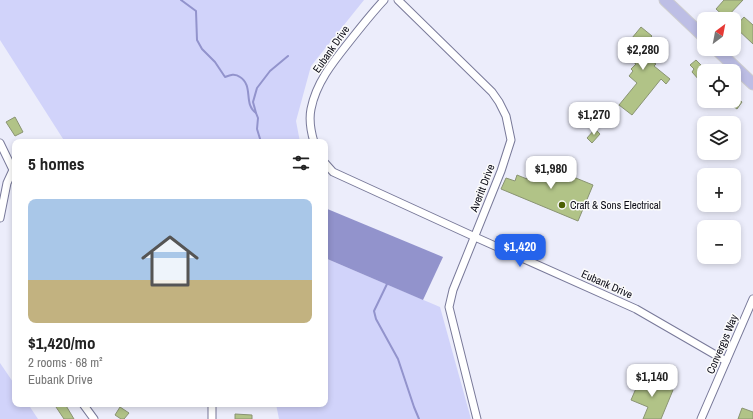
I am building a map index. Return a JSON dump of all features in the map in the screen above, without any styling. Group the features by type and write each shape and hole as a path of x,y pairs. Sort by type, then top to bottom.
{"main road":[{"path":"670,2 697,30"},
{"path":"723,56 753,84"}],"street":[{"name":"Eubank Drive","path":"313,139 311,130 310,110 320,84 331,65 370,15 384,0"},
{"name":"Averitt Drive","path":"398,0 492,92 506,116 511,140 501,171 453,290 449,307 477,419"},
{"path":"0,143 12,168"},
{"name":"Eubank Drive","path":"328,166 333,172 636,309 726,361"},
{"path":"0,218 7,183 12,175"},
{"name":"Convergys Way","path":"701,419 753,299"},
{"path":"85,407 94,419"},
{"path":"212,407 212,419"}],"shaded area":[{"path":"0,0 364,0 311,66 296,121 299,139 63,139 0,40"},
{"path":"328,209 443,257 423,300 328,259"},
{"path":"328,259 440,307 471,419 279,419 277,407 328,407"},
{"path":"0,363 12,381 12,407 30,407 38,419 0,419"}],"building":[{"path":"724,0 743,0 732,12 719,12 716,9"},
{"path":"744,17 753,25 753,44 741,33 741,20"},
{"path":"641,27 652,36 650,38 660,47 652,56 656,58 653,62 656,64 654,66 670,79 666,84 661,79 632,115 619,105 637,83 629,76 633,71 631,69 636,64 632,61 635,58 626,51 635,40 632,38"},
{"path":"696,60 700,64 697,64 697,78 692,72 694,69 690,65"},
{"path":"15,117 23,132 15,136 6,122"},
{"path":"595,129 600,134 592,143 587,138"},
{"name":"Craft & Sons Electrical","path":"534,161 593,185 578,221 501,189 506,178 515,181 517,175 527,179"},
{"path":"641,377 673,390 661,419 643,419 648,407 631,400"},
{"path":"56,407 67,407 74,419 64,419"},
{"path":"120,407 129,413 124,419 121,419 115,415"},
{"path":"742,408 753,412 753,419 738,419"},
{"path":"235,414 252,415 252,419 235,419"}],"waterway":[{"path":"181,0 196,11 197,40 202,49 215,62 225,77 236,75 244,81 247,85 250,105 256,113"},
{"path":"260,139 257,129 258,118 253,102 257,88 270,71 288,56"},
{"path":"387,284 374,311 376,319 398,359 419,419"}],"place":[{"name":"Craft & Sons Electrical","path":"562,205"}]}
